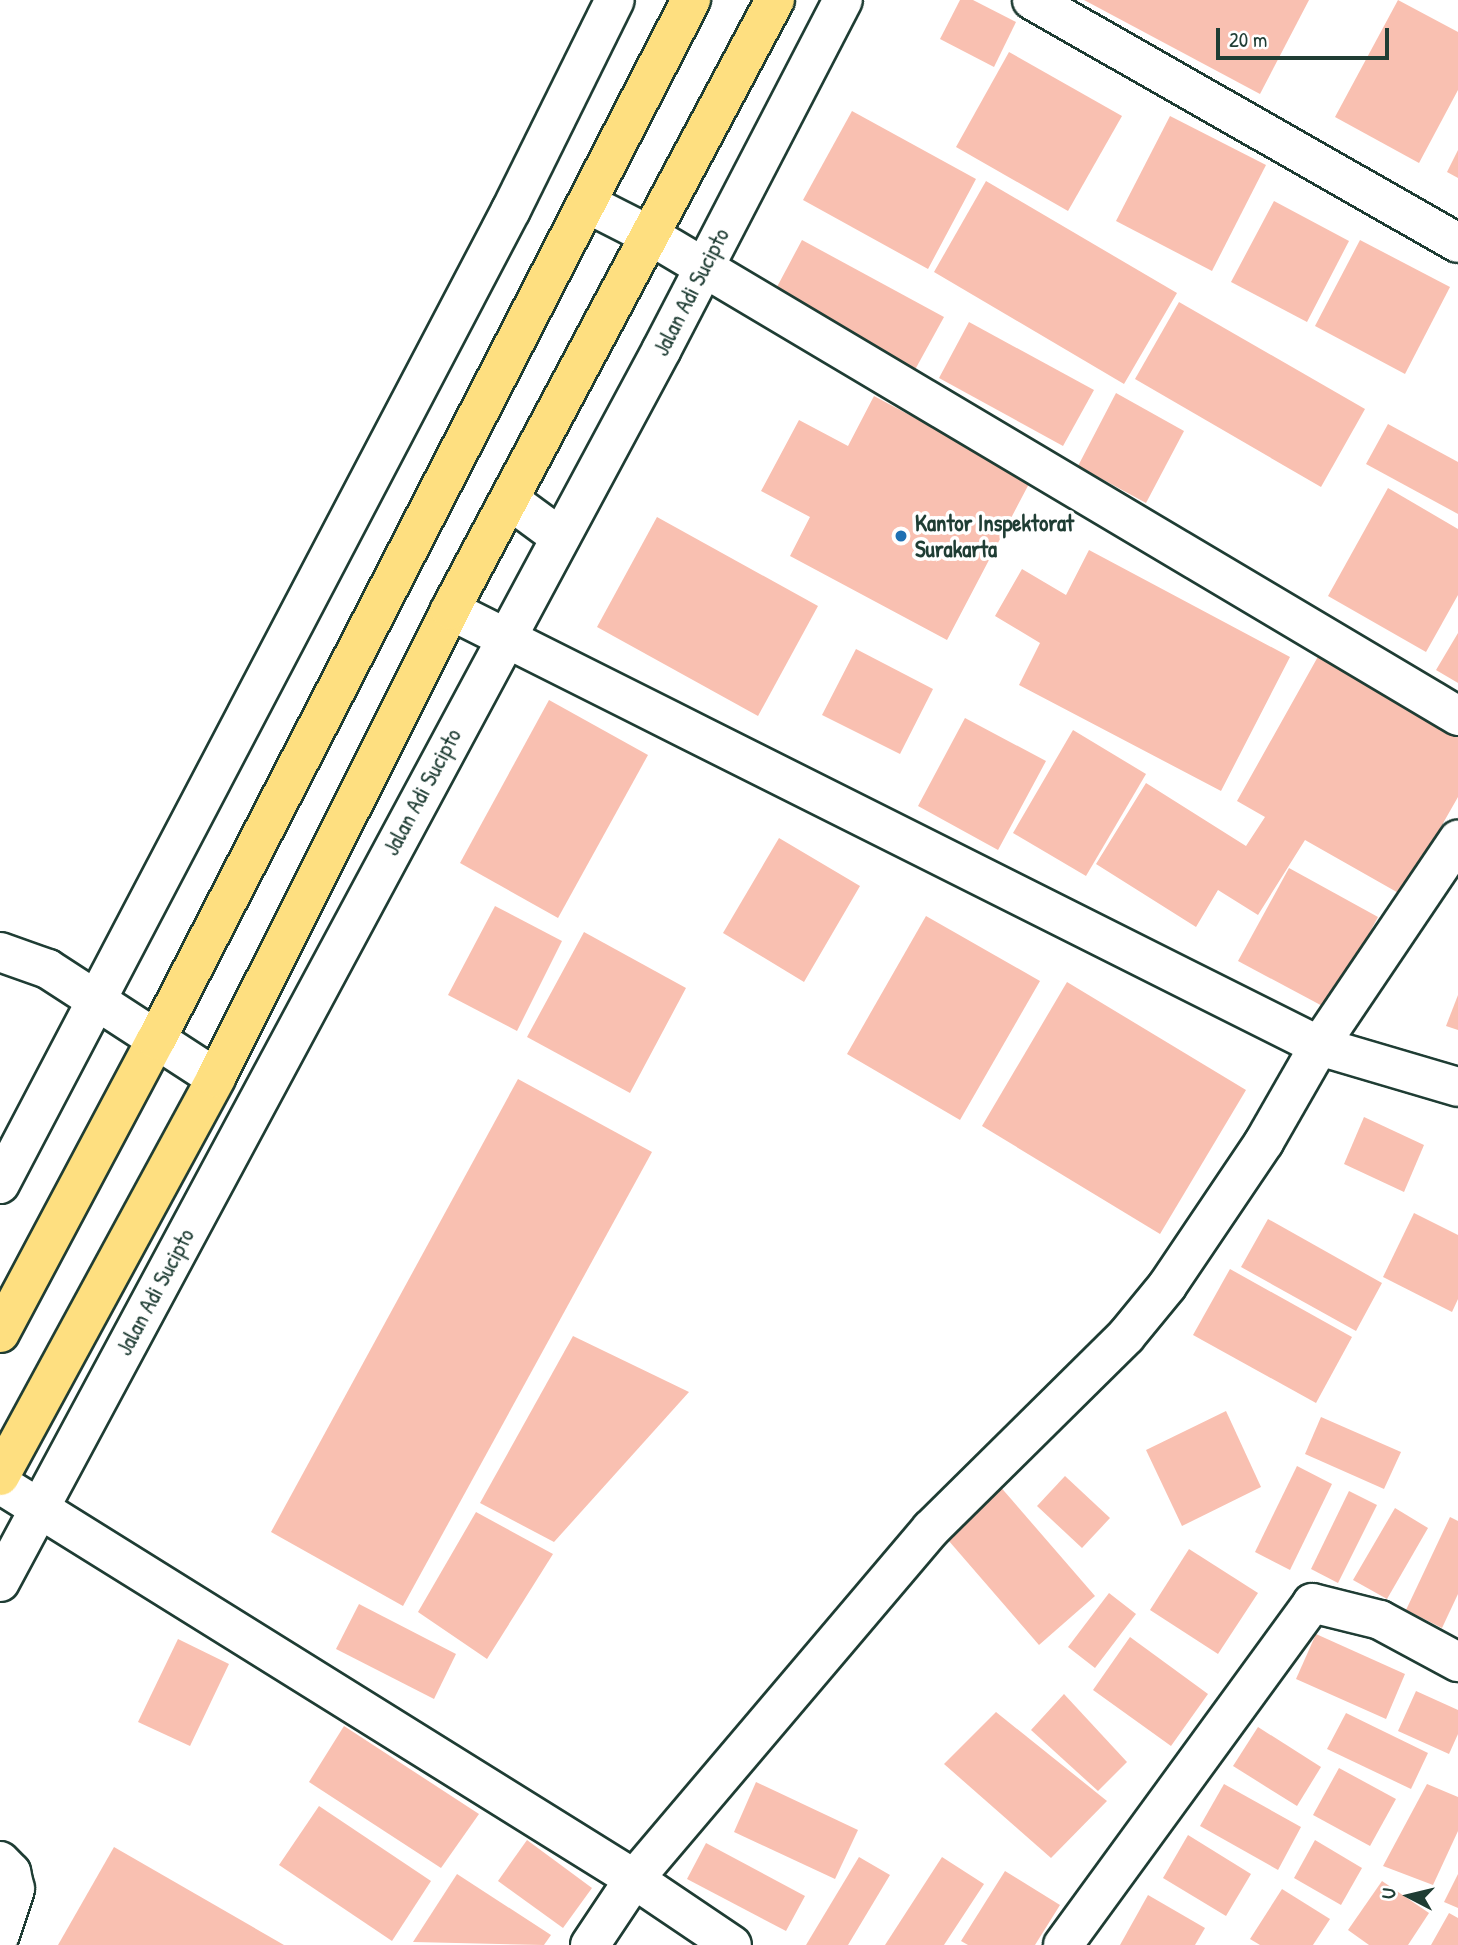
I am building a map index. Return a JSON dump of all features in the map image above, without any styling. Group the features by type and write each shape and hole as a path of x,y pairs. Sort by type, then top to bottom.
{"highway":[{"path":"0,1333 10,1289 156,1040 691,0"},
{"path":"0,1476 215,1078 450,610 511,502 775,0"}],"street":[{"path":"0,1184 99,1000 511,210 615,0"},
{"name":"Jalan Adi Sucipto","path":"0,1582 704,267 843,0"},
{"path":"1032,0 1458,243"},
{"path":"588,204 704,267 1458,716"},
{"path":"511,502 560,537"},
{"path":"450,610 1319,1046 1458,1087"},
{"path":"590,1945 634,1879 931,1529 1142,1316 1212,1221 1319,1046 1458,840"},
{"path":"0,952 48,969 215,1078"},
{"path":"0,1484 41,1506 634,1879 733,1945"},
{"path":"1063,1945 1312,1604 1380,1620 1458,1662"},
{"path":"0,1861 10,1871 15,1889 0,1935"}],"building":[{"path":"960,0 973,0 1016,22 994,67 940,39"},
{"path":"1084,0 1309,0 1260,94"},
{"path":"1398,0 1458,32 1458,90 1419,163 1335,117"},
{"path":"1009,52 1122,116 1068,211 956,147"},
{"path":"852,111 976,179 928,269 803,200"},
{"path":"1170,116 1266,165 1212,271 1116,221"},
{"path":"1458,150 1458,178 1447,172"},
{"path":"986,181 1177,293 1124,384 934,272"},
{"path":"1274,201 1349,241 1307,322 1231,282"},
{"path":"802,240 944,317 911,377 770,300"},
{"path":"1360,240 1450,287 1405,374 1315,326"},
{"path":"1179,302 1365,409 1321,487 1135,379"},
{"path":"969,322 1094,390 1063,446 939,378"},
{"path":"1116,393 1184,431 1146,503 1078,466"},
{"name":"Kantor Inspektorat Surakarta","path":"874,396 1031,480 947,640 790,556 810,517 761,491 799,420 848,446"},
{"path":"1388,424 1458,462 1458,514 1366,464"},
{"path":"1388,488 1458,529 1458,595 1426,652 1328,596"},
{"path":"657,517 818,606 758,716 597,627"},
{"path":"1089,550 1290,657 1221,791 1019,685 1040,643 995,616 1022,569 1066,595"},
{"path":"1458,633 1458,683 1436,670"},
{"path":"856,649 933,689 900,754 822,715"},
{"path":"1320,653 1458,731 1458,797 1402,895 1305,840 1258,915 1218,890 1196,927 1096,864 1146,783 1246,846 1265,817 1237,801"},
{"path":"549,700 648,755 558,918 460,863"},
{"path":"965,718 1046,761 998,850 918,806"},
{"path":"1073,730 1146,774 1086,876 1013,833"},
{"path":"779,838 860,886 804,982 723,933"},
{"path":"1289,868 1378,917 1328,1009 1238,961"},
{"path":"495,906 562,941 517,1031 448,995"},
{"path":"926,916 1040,981 960,1120 847,1054"},
{"path":"584,932 686,988 630,1093 527,1037"},
{"path":"1067,982 1246,1090 1160,1234 982,1126"},
{"path":"1458,995 1458,1030 1446,1026"},
{"path":"518,1079 652,1152 403,1606 271,1532"},
{"path":"1364,1117 1424,1145 1404,1192 1344,1164"},
{"path":"1414,1213 1458,1235 1458,1299 1452,1312 1383,1277"},
{"path":"1268,1219 1382,1283 1356,1331 1241,1267"},
{"path":"1230,1269 1352,1337 1316,1403 1193,1335"},
{"path":"573,1336 689,1392 554,1542 480,1503"},
{"path":"1226,1411 1261,1487 1182,1526 1146,1450"},
{"path":"1321,1417 1401,1452 1384,1489 1305,1454"},
{"path":"1297,1466 1332,1484 1290,1570 1255,1552"},
{"path":"1065,1476 1110,1518 1082,1548 1037,1506"},
{"path":"998,1484 1095,1596 1039,1645 942,1533"},
{"path":"1349,1491 1377,1505 1338,1583 1311,1569"},
{"path":"1395,1508 1428,1528 1387,1599 1353,1580"},
{"path":"476,1512 553,1554 487,1659 418,1612"},
{"path":"1450,1517 1458,1521 1458,1594 1442,1628 1406,1610"},
{"path":"1189,1549 1258,1593 1218,1654 1150,1610"},
{"path":"1109,1593 1136,1614 1095,1668 1068,1647"},
{"path":"359,1604 456,1654 434,1699 336,1649"},
{"path":"1316,1634 1405,1674 1386,1719 1296,1679"},
{"path":"1130,1637 1208,1694 1171,1746 1093,1690"},
{"path":"178,1639 229,1664 190,1746 138,1722"},
{"path":"1416,1691 1458,1710 1458,1734 1449,1754 1398,1731"},
{"path":"1064,1694 1127,1762 1098,1791 1031,1730"},
{"path":"996,1712 1107,1801 1051,1858 944,1764"},
{"path":"1346,1713 1428,1753 1411,1789 1327,1749"},
{"path":"344,1726 479,1814 441,1868 309,1782"},
{"path":"1258,1727 1321,1767 1297,1806 1233,1766"},
{"path":"1339,1768 1396,1799 1370,1846 1313,1815"},
{"path":"756,1782 858,1830 835,1879 734,1832"},
{"path":"1224,1784 1301,1827 1278,1870 1200,1826"},
{"path":"1427,1784 1458,1797 1458,1831 1433,1885 1383,1866"},
{"path":"319,1806 431,1881 392,1941 279,1865"},
{"path":"1188,1835 1251,1874 1226,1916 1163,1878"},
{"path":"527,1840 592,1888 563,1928 498,1881"},
{"path":"1315,1840 1362,1868 1341,1905 1294,1878"},
{"path":"706,1843 805,1896 786,1931 687,1879"},
{"path":"114,1847 284,1945 58,1945"},
{"path":"859,1857 890,1875 848,1945 806,1945"},
{"path":"942,1857 984,1884 944,1945 885,1945"},
{"path":"1005,1871 1060,1905 1035,1945 968,1945 961,1941"},
{"path":"457,1874 551,1935 544,1945 413,1942"},
{"path":"1458,1874 1458,1908 1444,1902"},
{"path":"1382,1881 1429,1913 1408,1945 1369,1945 1348,1930"},
{"path":"1282,1889 1330,1919 1313,1945 1260,1945 1250,1939"},
{"path":"1148,1895 1205,1928 1195,1945 1120,1945"},
{"path":"1449,1913 1458,1918 1458,1945 1431,1945"}],"place":[{"name":"Kantor Inspektorat Surakarta","path":"901,536"}]}
